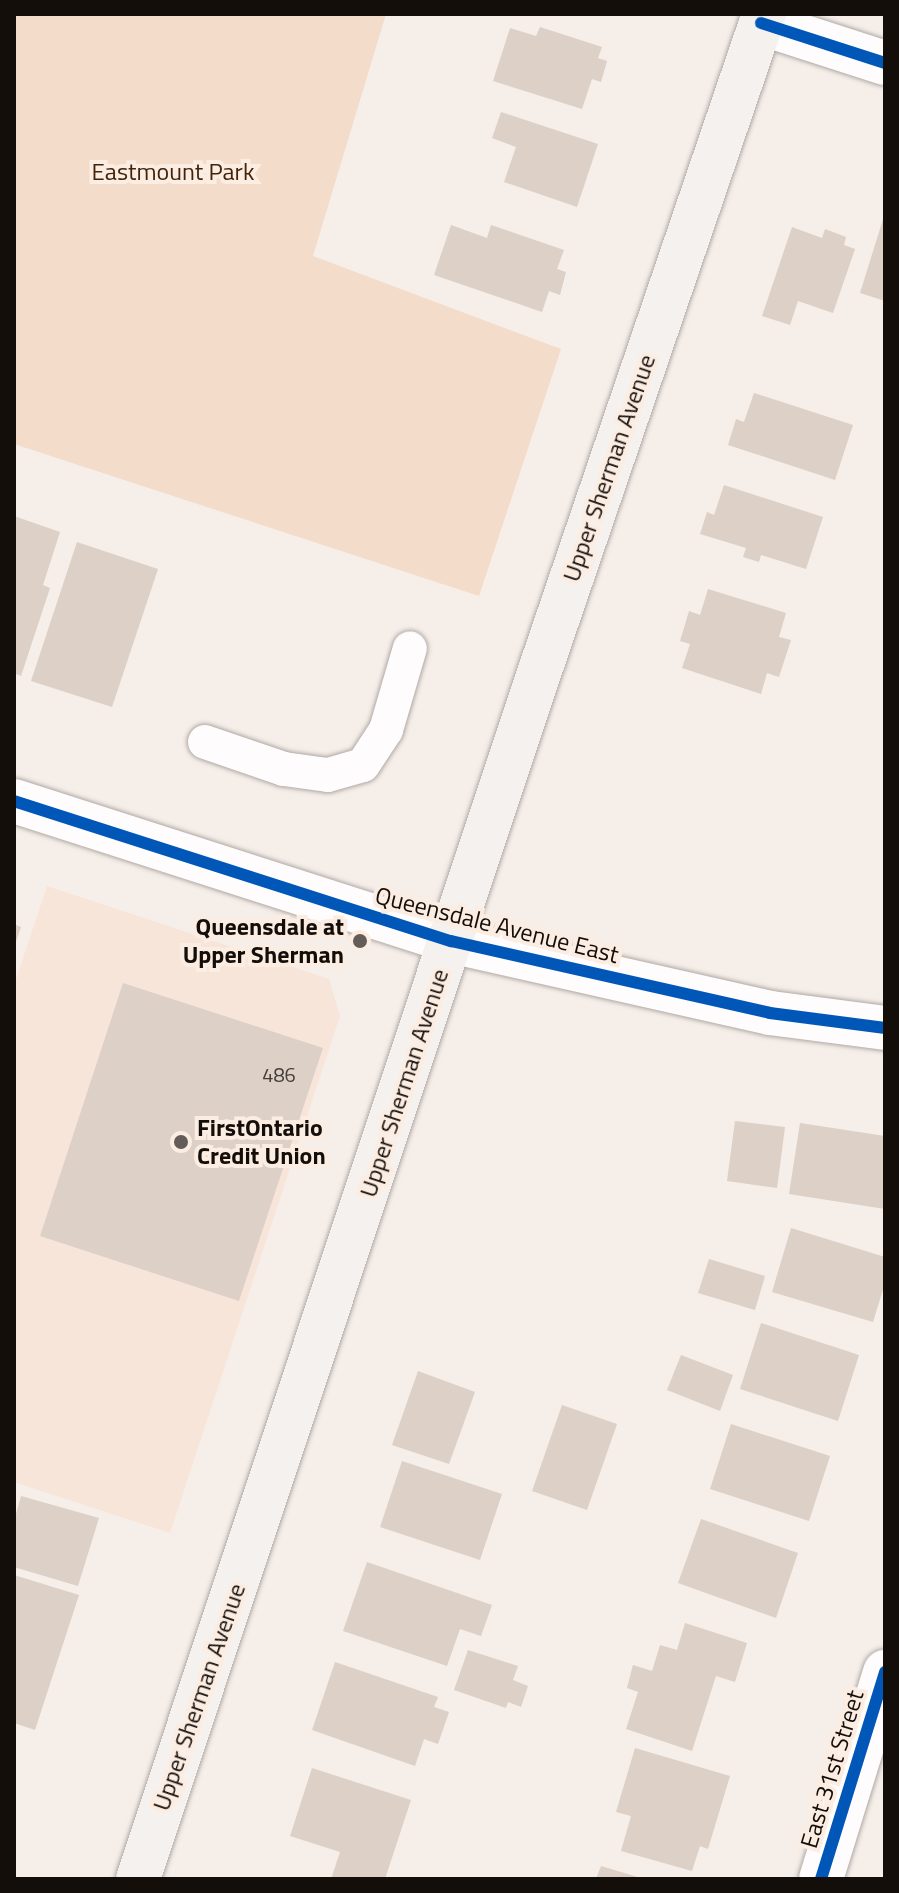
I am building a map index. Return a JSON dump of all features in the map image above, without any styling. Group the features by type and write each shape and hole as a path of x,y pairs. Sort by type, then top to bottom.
{"main road":[{"name":"Upper Sherman Avenue","path":"138,1879 762,19"}],"street":[{"path":"762,19 885,63"},
{"name":"Queensdale Avenue East","path":"14,801 451,941 770,1013 885,1028"},
{"name":"East 31st Street","path":"821,1879 885,1672"}],"lane":[{"path":"205,742 284,769 328,775 363,765 386,730 410,648"}],"shaded area":[{"path":"47,886 329,979 340,1016 170,1533 14,1482 14,985"}],"green space":[{"name":"Eastmount Park","path":"14,14 386,14 313,256 561,349 479,596 14,444"}],"building":[{"path":"540,27 602,47 598,58 607,61 601,82 592,79 582,109 493,81 510,28 536,36"},
{"path":"501,112 598,144 577,207 504,182 516,147 492,138"},
{"path":"885,216 885,301 860,293"},
{"path":"451,225 487,238 491,225 564,250 557,269 566,272 560,295 549,291 542,312 434,275"},
{"path":"792,227 822,238 825,229 846,237 844,245 855,249 833,313 798,301 790,325 762,316"},
{"path":"754,393 853,425 835,480 728,445 736,419 744,422"},
{"path":"724,485 823,517 806,569 761,555 759,562 743,557 746,548 700,534 707,512 714,515"},
{"path":"14,516 60,532 43,585 50,588 21,676 14,673"},
{"path":"77,542 158,569 112,707 31,681"},
{"path":"708,589 786,613 779,637 791,640 779,677 767,673 761,694 682,668 690,644 680,641 689,611 700,615"},
{"path":"14,924 21,927 15,945 14,945"},
{"name":"FirstOntario Credit Union","path":"123,983 323,1048 239,1301 40,1236"},
{"path":"735,1121 785,1127 777,1188 727,1181"},
{"path":"800,1123 885,1136 885,1209 789,1194"},
{"path":"791,1228 885,1257 885,1283 873,1322 772,1292"},
{"path":"709,1259 765,1276 755,1310 698,1293"},
{"path":"761,1323 859,1355 838,1421 740,1389"},
{"path":"681,1355 733,1375 720,1411 667,1390"},
{"path":"418,1371 475,1392 449,1464 392,1445"},
{"path":"562,1405 617,1424 587,1510 532,1491"},
{"path":"731,1424 830,1456 809,1521 710,1489"},
{"path":"402,1461 502,1494 480,1560 380,1527"},
{"path":"21,1496 99,1518 78,1586 14,1567 14,1521"},
{"path":"701,1519 798,1553 776,1618 678,1583"},
{"path":"367,1562 492,1605 481,1636 460,1629 447,1666 343,1631"},
{"path":"14,1575 79,1595 35,1730 14,1723"},
{"path":"685,1623 747,1643 735,1682 716,1676 692,1751 626,1729 638,1692 627,1688 633,1665 652,1671 660,1645 677,1650"},
{"path":"468,1650 518,1666 513,1680 528,1686 521,1707 508,1702 506,1708 454,1690"},
{"path":"335,1662 438,1697 434,1707 449,1712 438,1744 424,1739 415,1766 312,1730"},
{"path":"635,1748 730,1776 708,1849 700,1846 692,1871 621,1851 631,1816 616,1812"},
{"path":"312,1768 411,1800 385,1879 331,1879 340,1852 290,1836"},
{"path":"601,1866 641,1878 641,1879 596,1879"}],"cycle path":[{"path":"761,23 885,63"},
{"path":"14,801 451,941 770,1013 885,1028"},
{"path":"821,1879 885,1672"}],"place":[{"name":"Queensdale at Upper Sherman","path":"360,941"},
{"name":"FirstOntario Credit Union","path":"181,1142"}]}
